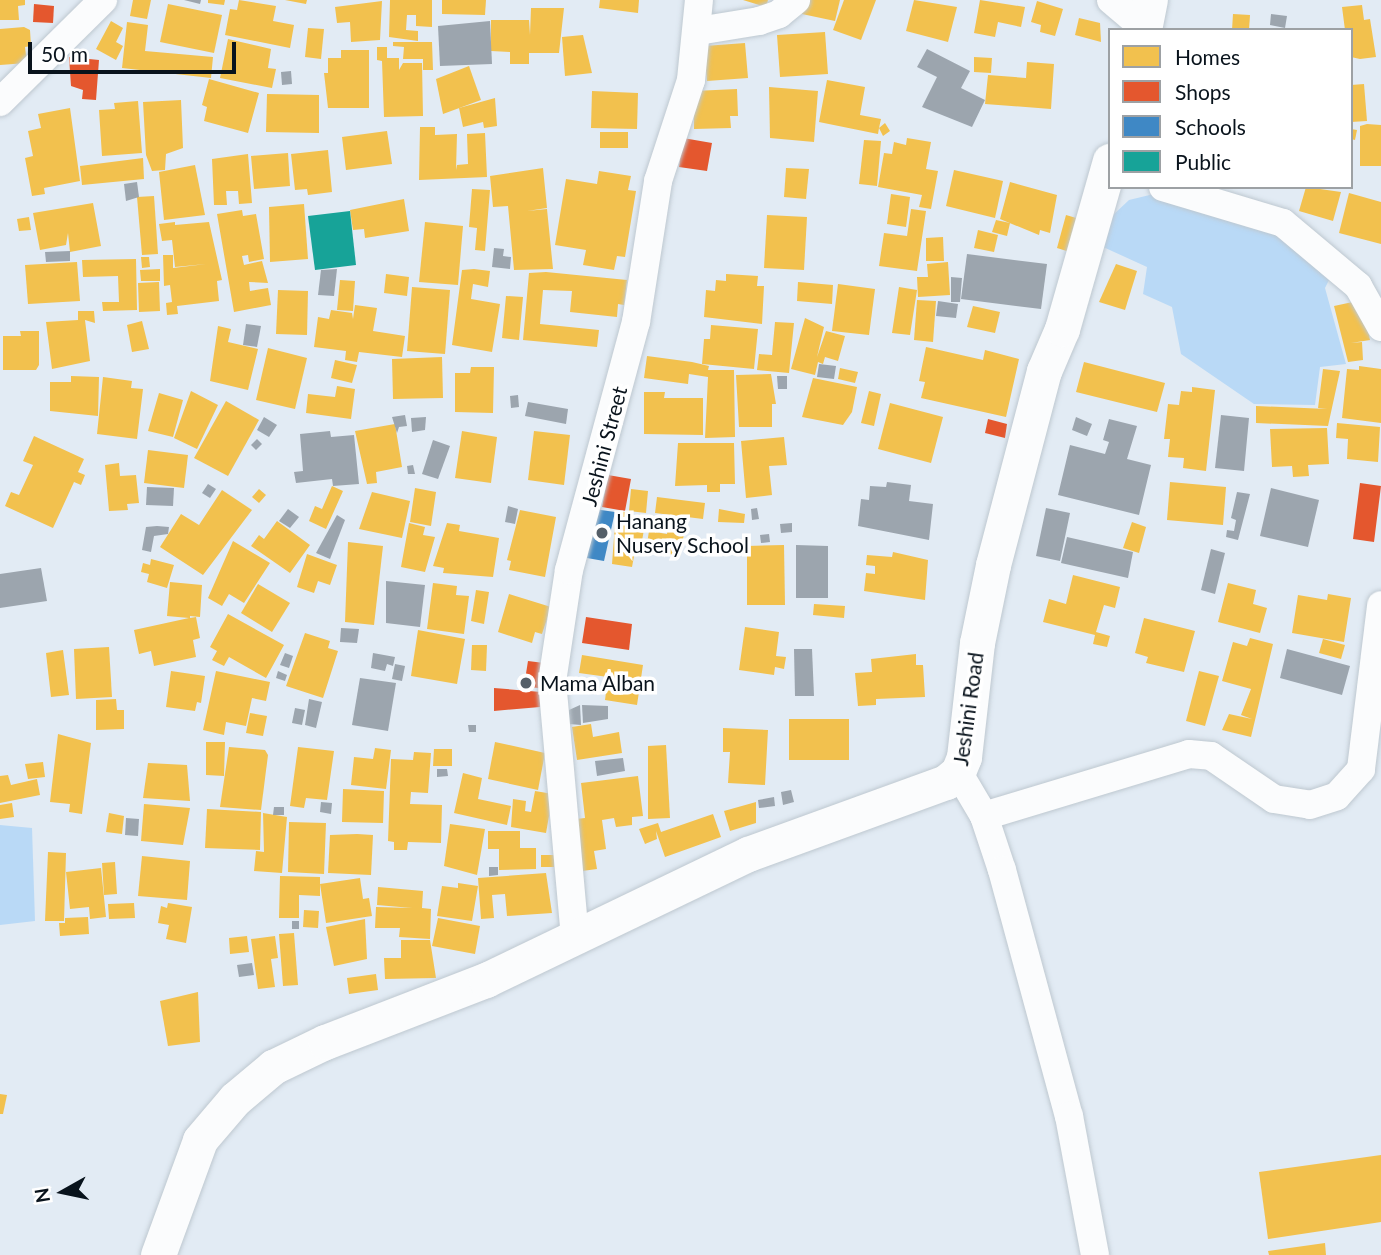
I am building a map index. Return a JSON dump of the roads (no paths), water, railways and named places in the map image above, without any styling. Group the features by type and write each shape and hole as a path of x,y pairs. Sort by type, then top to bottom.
{"street":[{"path":"0,102 103,0"},
{"name":"Jeshini Street","path":"575,938 552,681 569,570 636,322 655,194 691,80 699,0"},
{"path":"698,31 759,21 788,9 796,0"},
{"path":"1111,0 1146,19"},
{"name":"Jeshini Road","path":"1095,1255 1069,1116 984,816 958,772 964,757 977,643 993,565 1044,371 1062,329 1108,168"},
{"path":"1170,189 1283,223 1358,286 1381,327"},
{"path":"984,816 1189,754 1211,756 1274,799 1310,805 1337,796 1362,769 1381,605"},
{"path":"159,1255 200,1140 235,1099 273,1068 325,1042 485,980 748,854 946,782 958,772"}],"place":[{"name":"Hanang Nusery School","path":"602,533"},
{"name":"Mama Alban","path":"526,683"}]}
